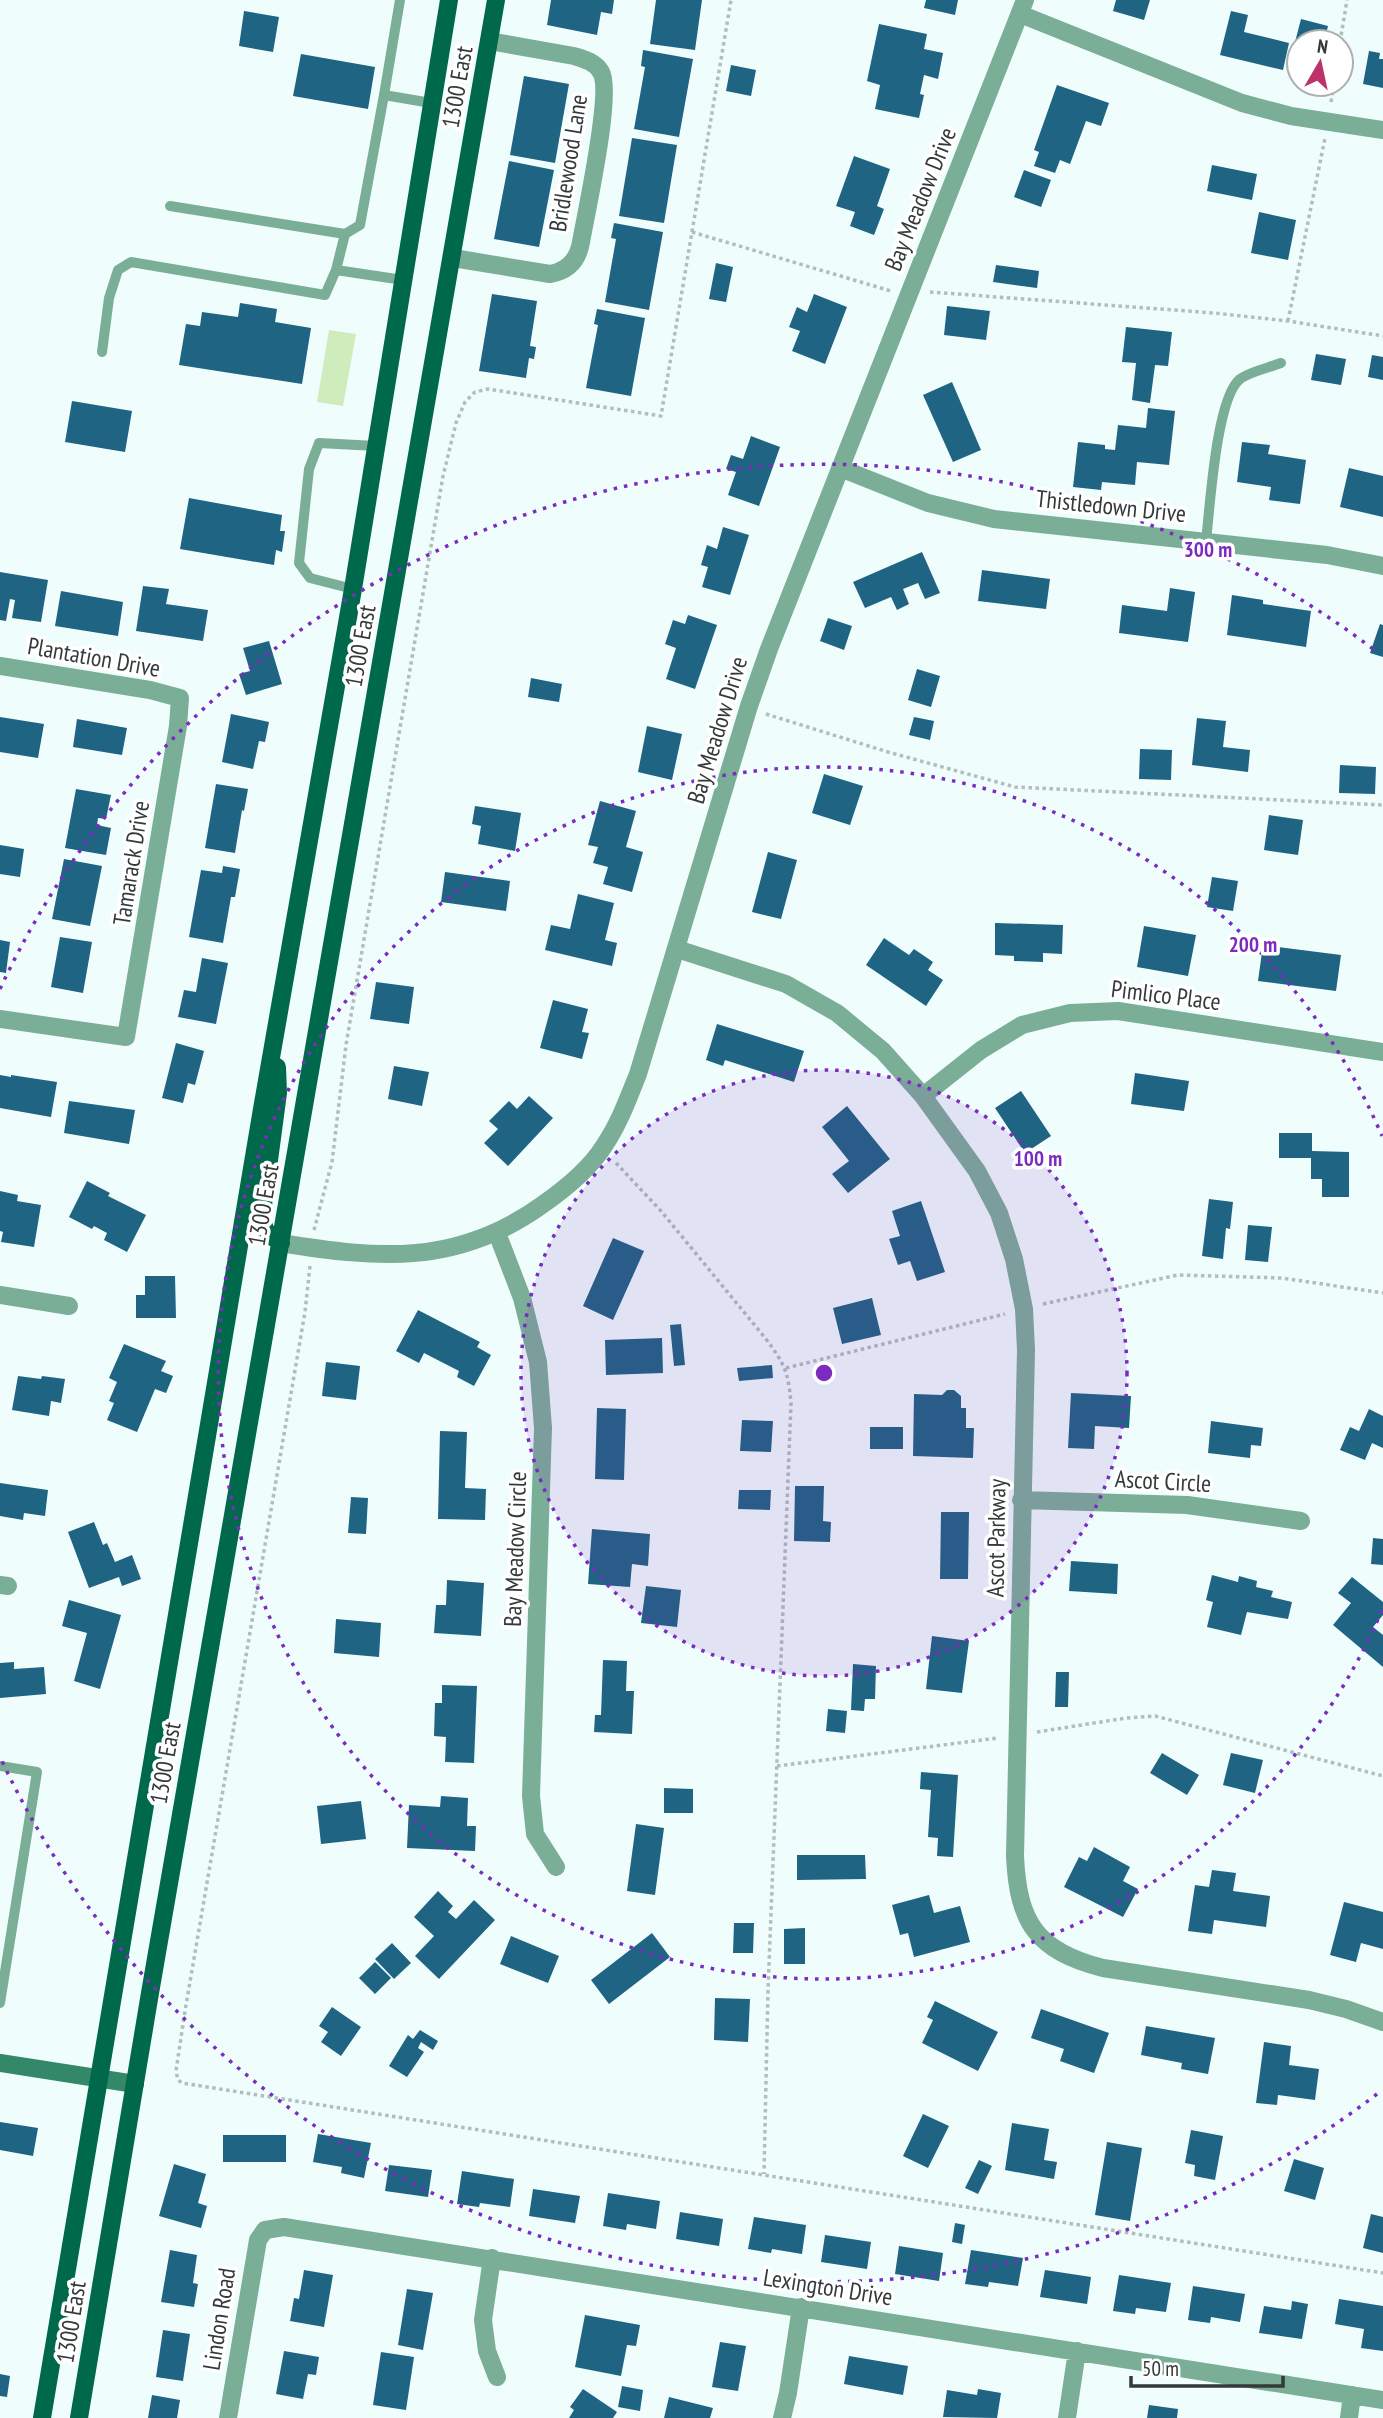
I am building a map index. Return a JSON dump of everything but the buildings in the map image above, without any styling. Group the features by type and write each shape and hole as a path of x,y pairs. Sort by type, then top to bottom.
{"main road":[{"name":"1300 East","path":"42,2418 261,1109 353,589 449,0"},
{"name":"1300 East","path":"79,2418 496,0"},
{"path":"276,1035 278,1093 261,1220 267,1233 281,1243"}],"street":[{"path":"1023,7 1242,103 1266,111 1383,130"},
{"name":"Bay Meadow Drive","path":"281,1243 380,1255 420,1253 459,1246 497,1233 557,1195 582,1173 603,1148 621,1117 638,1074 749,706 769,649 1023,7"},
{"name":"Bridlewood Lane","path":"453,258 541,274 559,272 575,261 581,242 604,104 601,71 586,60 489,41"},
{"name":"Thistledown Drive","path":"840,468 928,503 994,519 1327,555 1383,566"},
{"name":"Plantation Drive","path":"0,666 150,690 180,698"},
{"name":"Tamarack Drive","path":"0,1019 126,1037 176,740 180,698"},
{"name":"Ascot Parkway","path":"677,949 786,984 837,1013 883,1051 923,1096 977,1171 999,1213 1014,1259 1024,1309 1026,1350 1021,1500 1016,1886 1024,1914 1040,1938 1059,1952 1080,1962 1102,1968 1308,2000 1383,2022"},
{"name":"Pimlico Place","path":"923,1096 981,1049 1022,1025 1070,1013 1118,1011 1383,1052"},
{"name":"Bay Meadow Circle","path":"497,1233 522,1298 538,1362 543,1428 531,1796 535,1834 556,1867"},
{"path":"0,1295 69,1306"},
{"name":"Ascot Circle","path":"1021,1500 1187,1505 1301,1521"},
{"path":"0,2063 135,2084"},
{"name":"Lexington Drive","path":"265,2230 284,2227 322,2231 1383,2400"},
{"name":"Lindon Road","path":"228,2418 254,2257 258,2240 265,2230"},
{"path":"492,2258 483,2320 487,2351 497,2376"},
{"path":"782,2418 801,2308"},
{"path":"1067,2418 1077,2351"},
{"path":"1349,2418 1352,2395"}],"lane":[{"path":"170,206 345,234 360,225 400,0"},
{"path":"384,95 431,103"},
{"path":"102,352 109,298 118,271 131,262 325,295 336,270 345,234"},
{"path":"336,270 403,280"},
{"path":"1206,541 1219,436 1227,398 1240,379 1281,363"},
{"path":"353,589 310,578 299,563 309,469 320,443 376,446"},
{"path":"0,1766 37,1772 0,2003"}],"path":[{"path":"1342,28 1347,0"},
{"path":"1288,321 1332,98"},
{"path":"692,232 885,290 1214,313 1383,336"},
{"path":"749,706 778,719 1015,787 1383,805"},
{"path":"603,1148 661,1211 766,1339 786,1368 791,1404 768,1990 764,2174"},
{"path":"786,1368 1024,1309 1178,1275 1282,1279 1383,1293"},
{"path":"778,1766 1155,1716 1383,1776"}],"green space":[{"path":"329,330 356,334 343,406 317,402"}]}
